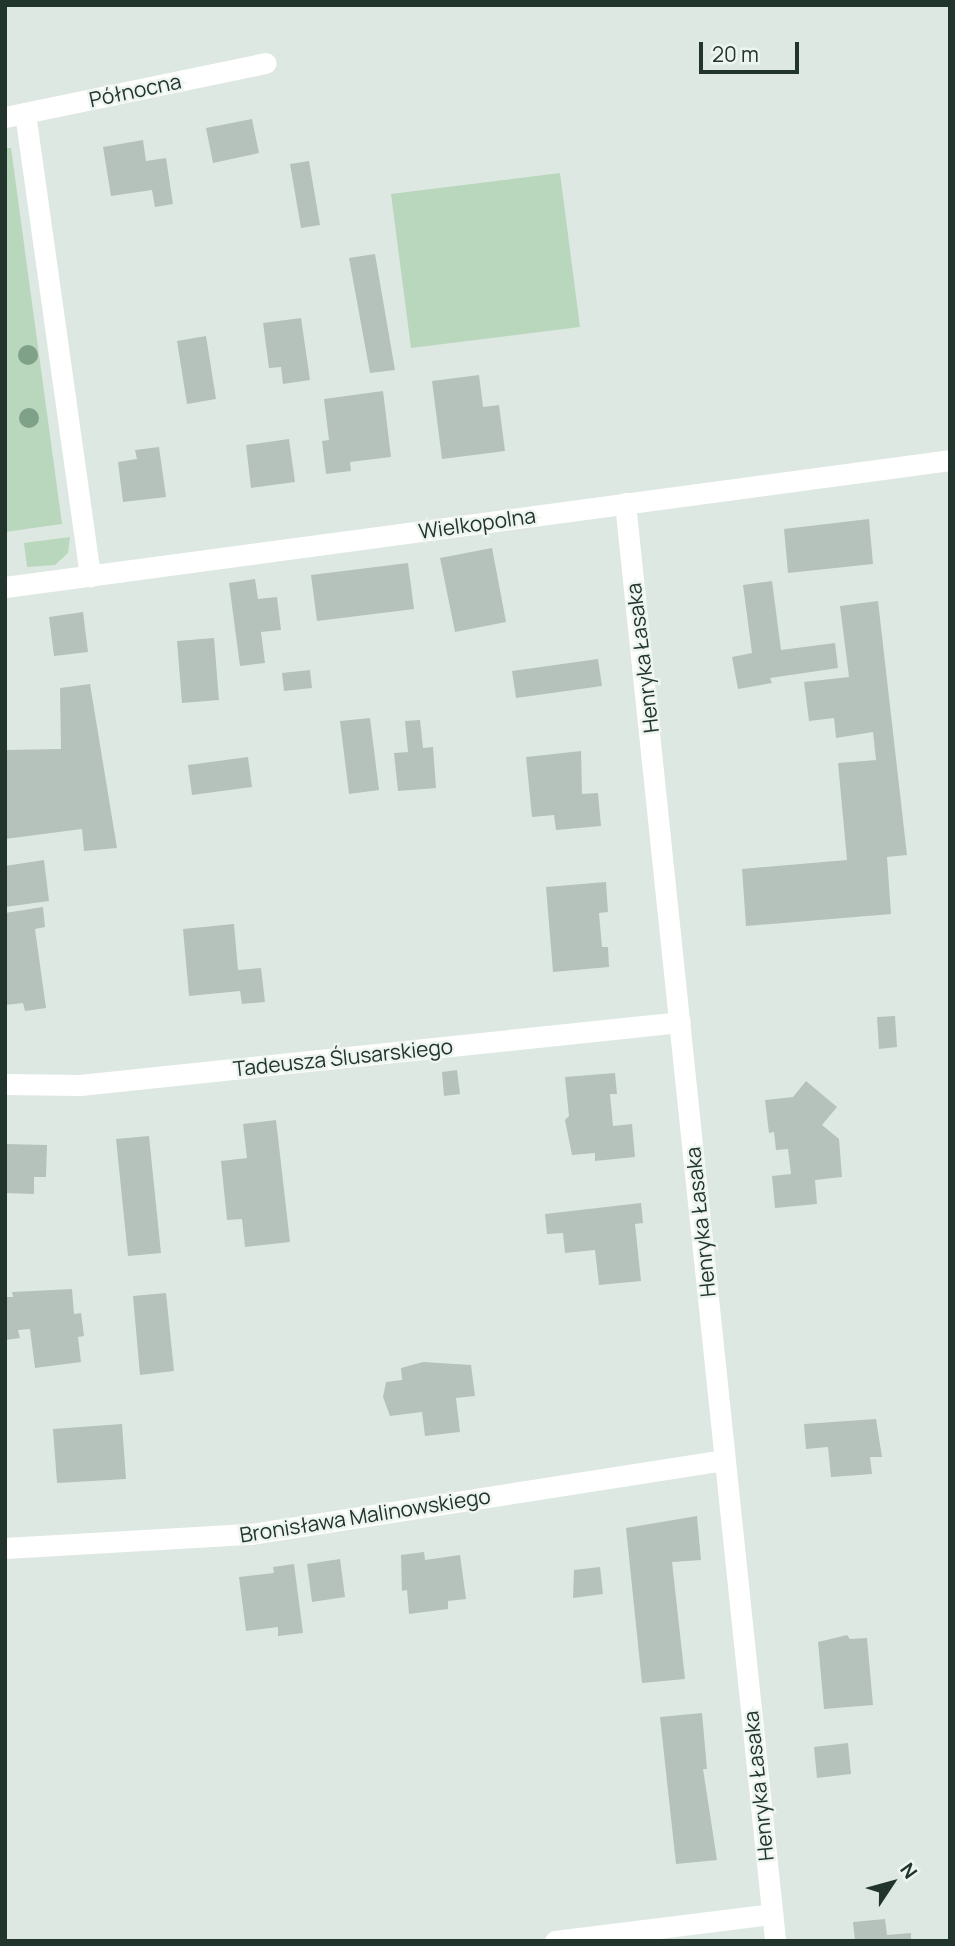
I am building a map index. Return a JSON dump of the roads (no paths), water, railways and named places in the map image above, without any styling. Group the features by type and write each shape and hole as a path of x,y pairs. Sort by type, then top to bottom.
{"street":[{"name":"Północna","path":"15,115 265,63"},
{"path":"15,115 90,576"},
{"name":"Wielkopolna","path":"5,587 950,460"},
{"name":"Henryka Łasaka","path":"625,503 775,1941"},
{"name":"Tadeusza Ślusarskiego","path":"5,1084 80,1085 680,1021"},
{"name":"Bronisława Malinowskiego","path":"5,1548 251,1534 723,1460"},
{"path":"555,1941 772,1914"}]}
